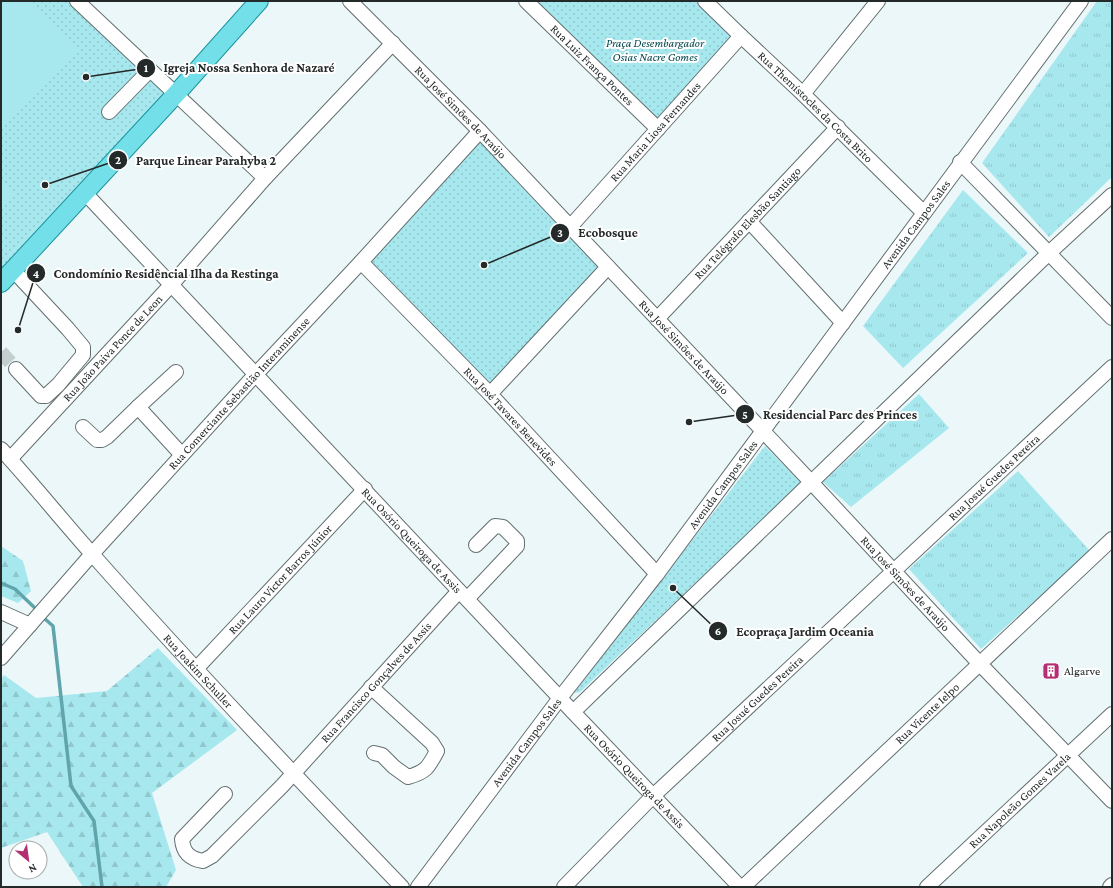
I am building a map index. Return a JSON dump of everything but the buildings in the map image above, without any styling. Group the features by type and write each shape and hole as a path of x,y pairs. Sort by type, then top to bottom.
{"main road":[{"path":"7,277 260,1"}],"street":[{"path":"77,1 265,178"},
{"name":"Rua José Simões de Araújo","path":"350,1 480,131 980,663 1112,801"},
{"name":"Rua Luiz França Pontes","path":"526,1 658,129"},
{"name":"Rua Themístocles da Costa Brito","path":"705,1 719,6 741,36 838,127 924,213"},
{"path":"803,94 878,1"},
{"name":"Avenida Campos Sales","path":"418,887 560,698 657,574 763,432 960,162 1081,1"},
{"name":"Rua Maria Liosa Fernandes","path":"570,227 741,36"},
{"name":"Rua João Paiva Ponce de Leon","path":"6,454 172,284 265,178 393,43"},
{"path":"109,112 150,70"},
{"name":"Rua Telégrafo Elesbão Santiago","path":"657,319 838,127"},
{"name":"Rua Comerciante Sebastião Interaminense","path":"1,658 92,554 255,374 361,262 480,131"},
{"path":"960,162 1112,318"},
{"name":"Rua Osório Queiroga de Assis","path":"85,193 365,489 573,712 741,887"},
{"path":"573,712 1049,253 1112,195"},
{"path":"749,221 843,323"},
{"name":"Rua José Tavares Benevides","path":"361,262 490,394 657,574"},
{"path":"490,394 608,267"},
{"path":"7,277 68,328 83,347 83,356 58,385 46,396 41,396 16,369"},
{"name":"Rua Josué Guedes Pereira","path":"564,887 653,796 1112,367"},
{"path":"83,427 97,440 102,440 176,372"},
{"path":"138,406 182,456"},
{"name":"Rua Joakim Schuller","path":"6,454 92,554 196,669 292,773 402,887"},
{"name":"Rua Lauro Victor Barros Júnior","path":"196,669 365,489"},
{"name":"Rua Francisco Gonçalves de Assis","path":"225,794 182,839 182,845 187,855 194,860 203,861 212,856 282,786 292,773 371,688 463,595 517,546 517,541 503,527 495,526 476,545"},
{"name":"Rua Vicente Ielpo","path":"741,887 1112,539"},
{"path":"1,612 30,625"},
{"path":"371,688 432,743 437,751 430,764 421,773 408,777 394,767 382,755 374,753"},
{"name":"Rua Napoleão Gomes Varela","path":"927,887 1112,714"}],"green space":[{"path":"1,1 80,1 175,93 1,279"},
{"path":"1,1 30,1 79,50 1,126"},
{"name":"Praça Desembargador Osias Nacre Gomes","path":"534,1 696,1 732,37 657,119"},
{"path":"1097,1 1112,1 1112,177 1049,237 982,163"},
{"path":"480,131 608,267 490,394 361,262"},
{"path":"1,179 16,194 1,209"},
{"path":"963,190 1028,253 903,368 863,326"},
{"path":"919,394 949,428 851,507 823,482"},
{"path":"765,446 801,483 580,692 574,693"},
{"path":"1018,471 1090,551 981,649 909,569"},
{"path":"1,546 23,561 31,591 18,603 1,596"},
{"path":"158,648 237,730 152,793 176,870 166,887 83,887 47,832 24,840 8,840 8,846 1,848 1,679 4,675 36,698 107,691"}],"waterway":[{"path":"1,583 15,589 36,609"},
{"path":"45,619 53,626 71,786 94,821 102,887"}],"tunnel":[{"path":"1,352 16,369"}],"place":[{"name":"Igreja Nossa Senhora de Nazaré","path":"86,77"},
{"name":"Parque Linear Parahyba 2","path":"45,185"},
{"name":"Ecobosque","path":"484,265"},
{"name":"Condomínio Residêncial Ilha da Restinga","path":"18,330"},
{"name":"Residencial Parc des Princes","path":"689,422"},
{"name":"Ecopraça Jardim Oceania","path":"673,588"},
{"name":"Algarve","path":"1051,671"}]}
